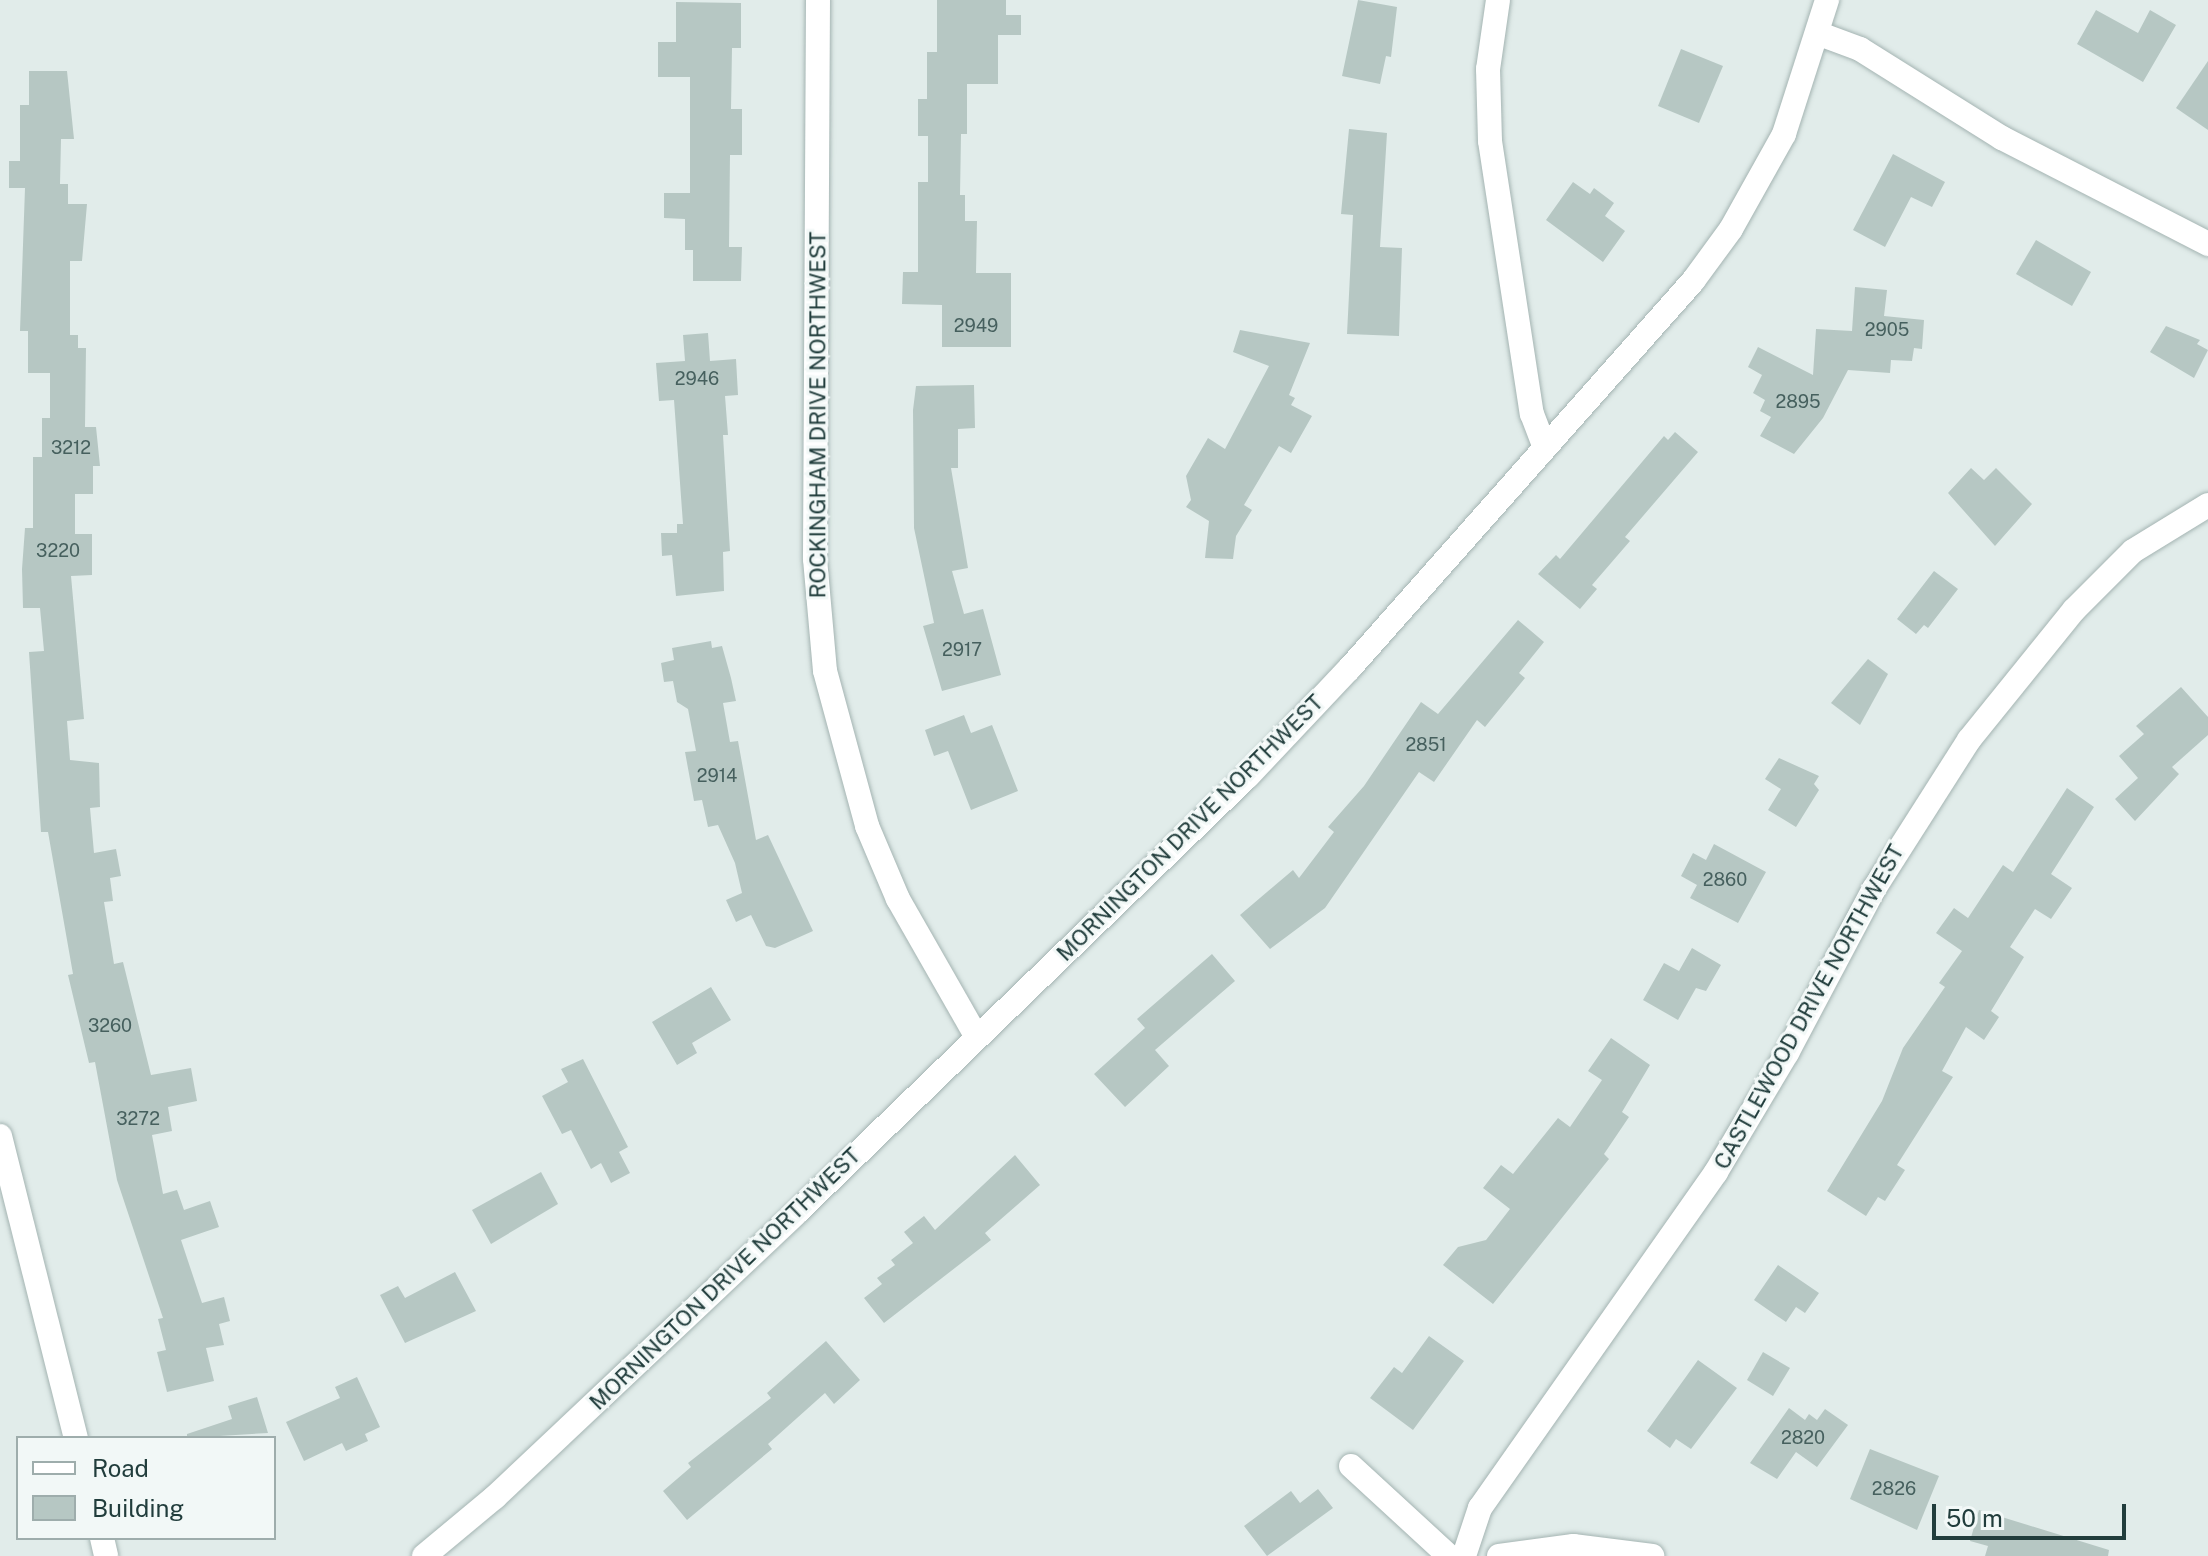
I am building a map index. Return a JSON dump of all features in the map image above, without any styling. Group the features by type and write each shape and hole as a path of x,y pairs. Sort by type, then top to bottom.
{"street":[{"name":"ROCKINGHAM DRIVE NORTHWEST","path":"818,0 815,559 825,671 867,826 898,899 976,1036"},
{"path":"1498,0 1488,69 1490,141 1532,414 1545,448"},
{"name":"MORNINGTON DRIVE NORTHWEST","path":"424,1556 563,1433 1248,776 1545,448 1693,281 1731,229 1784,134 1827,0"},
{"path":"1817,33 1860,49 2002,138 2208,244"},
{"name":"CASTLEWOOD DRIVE NORTHWEST","path":"1464,1556 1480,1508 1716,1172 1787,1053 1874,889 1969,740 2055,631 2133,551 2208,505"},
{"path":"0,1136 75,1436"},
{"path":"1351,1466 1449,1556"},
{"path":"1499,1556 1573,1546 1652,1556"}],"building":[{"path":"937,0 1006,0 1006,15 1021,15 1021,35 998,35 998,84 967,84 967,134 961,134 960,195 965,195 965,221 977,221 976,273 1011,273 1011,347 942,347 942,305 902,304 903,272 918,272 918,182 928,182 928,136 918,136 918,99 927,99 927,52 937,52"},
{"path":"1358,0 1397,7 1391,57 1386,56 1380,84 1342,76"},
{"path":"676,2 741,3 741,48 732,48 731,109 742,109 742,155 730,155 729,247 742,247 741,281 693,281 693,250 685,250 685,219 664,218 664,193 690,193 690,77 658,77 658,42 676,42"},
{"path":"2096,10 2138,33 2150,10 2176,25 2143,82 2077,44"},
{"path":"1681,49 1723,66 1699,123 1658,106"},
{"path":"2208,61 2208,130 2176,108"},
{"path":"29,71 67,71 74,139 61,139 60,184 68,184 68,204 87,204 82,261 70,261 70,335 78,335 78,348 86,348 85,427 96,427 100,466 93,466 93,494 75,494 75,534 92,534 92,575 71,576 84,719 67,721 70,760 99,763 100,807 90,808 94,853 116,849 121,876 110,878 113,901 104,902 114,964 123,962 151,1075 191,1068 197,1101 168,1107 172,1131 152,1135 163,1194 177,1190 184,1210 210,1201 219,1227 181,1240 202,1303 224,1297 230,1321 219,1324 224,1345 206,1348 214,1381 167,1392 157,1352 166,1350 158,1319 163,1318 117,1180 95,1062 89,1063 68,975 73,974 48,832 41,832 29,652 44,651 40,608 23,608 22,569 25,528 33,528 33,457 42,457 42,418 50,418 50,373 28,373 28,331 20,331 25,188 9,188 9,161 20,161 20,105 29,105"},
{"path":"1349,129 1387,133 1380,247 1402,248 1399,336 1347,334 1353,215 1341,214"},
{"path":"1893,154 1945,182 1932,207 1911,197 1885,247 1853,230"},
{"path":"1573,182 1590,194 1594,188 1614,203 1605,216 1625,231 1603,262 1546,220"},
{"path":"2036,240 2091,272 2072,306 2016,274"},
{"path":"1855,287 1887,290 1884,316 1924,320 1922,349 1914,348 1912,361 1891,360 1890,373 1848,370 1823,418 1794,454 1760,436 1771,417 1760,411 1765,400 1753,393 1762,375 1748,367 1758,347 1813,375 1816,329 1852,331"},
{"path":"2166,326 2200,340 2197,344 2208,350 2194,378 2150,352"},
{"path":"1240,330 1310,343 1289,395 1295,398 1291,405 1312,416 1291,453 1279,446 1244,505 1252,510 1236,536 1233,559 1205,558 1209,521 1186,507 1191,500 1186,476 1208,438 1225,449 1269,366 1233,352"},
{"path":"708,333 710,361 736,359 738,395 725,396 728,435 723,435 730,551 723,552 724,591 676,596 672,555 662,556 661,533 677,533 677,524 683,524 674,400 659,401 656,363 685,361 683,335"},
{"path":"974,385 975,428 958,429 958,468 951,468 968,568 952,571 964,614 983,609 1001,675 942,691 923,626 934,623 914,528 913,410 916,386"},
{"path":"1675,432 1698,452 1625,537 1630,541 1592,585 1597,589 1580,609 1538,574 1556,555 1560,559 1664,436 1668,440"},
{"path":"1971,468 1984,480 1996,468 2032,504 1995,546 1948,493"},
{"path":"1934,571 1958,589 1928,628 1924,625 1916,634 1897,619"},
{"path":"1518,620 1544,642 1519,673 1525,678 1485,727 1477,720 1434,782 1419,772 1325,908 1270,949 1240,915 1293,870 1299,878 1334,832 1328,827 1364,786 1421,702 1438,714"},
{"path":"711,641 712,648 722,646 731,678 736,701 723,703 730,742 738,741 756,840 768,835 813,931 775,948 766,946 751,915 736,922 726,900 742,893 735,863 718,825 708,827 702,800 694,801 685,752 696,751 688,709 677,702 673,681 664,682 661,663 674,660 672,648"},
{"path":"1868,659 1888,674 1860,725 1831,703"},
{"path":"2181,687 2208,717 2208,735 2172,767 2179,774 2135,821 2115,799 2138,778 2119,756 2144,734 2136,726"},
{"path":"964,715 971,733 992,725 1018,791 971,810 948,751 934,756 925,730"},
{"path":"1779,758 1819,776 1814,784 1819,790 1796,827 1768,810 1781,789 1765,779"},
{"path":"2067,788 2094,807 2051,874 2072,888 2051,919 2035,909 2010,947 2024,957 1991,1011 1999,1017 1984,1040 1966,1027 1942,1071 1953,1077 1897,1165 1905,1170 1885,1201 1878,1197 1866,1216 1827,1191 1882,1101 1903,1048 1945,987 1939,983 1962,951 1936,933 1954,908 1968,918 2003,865 2013,872"},
{"path":"1714,844 1766,872 1738,923 1690,898 1697,885 1681,876 1693,853 1706,860"},
{"path":"1692,948 1721,965 1706,991 1696,988 1678,1020 1643,1000 1664,963 1679,971"},
{"path":"1212,954 1235,981 1155,1050 1169,1066 1125,1107 1094,1074 1145,1028 1137,1019"},
{"path":"711,987 731,1020 692,1043 697,1053 677,1065 652,1022"},
{"path":"1611,1038 1650,1065 1622,1112 1629,1117 1604,1154 1609,1159 1493,1304 1443,1265 1458,1247 1486,1240 1510,1209 1483,1188 1501,1165 1513,1174 1558,1118 1570,1127 1602,1080 1588,1071"},
{"path":"583,1059 628,1147 619,1152 630,1173 611,1183 601,1163 591,1169 571,1130 562,1134 542,1096 568,1082 561,1069"},
{"path":"1015,1155 1040,1185 985,1233 991,1240 884,1323 864,1298 882,1284 877,1278 895,1265 891,1260 913,1243 904,1232 924,1216 935,1230"},
{"path":"541,1172 558,1204 491,1244 472,1210"},
{"path":"1778,1265 1819,1293 1805,1313 1796,1307 1786,1322 1754,1300"},
{"path":"455,1272 476,1311 405,1343 380,1295 398,1286 405,1298"},
{"path":"1429,1336 1464,1361 1413,1430 1370,1398 1394,1367 1402,1373"},
{"path":"826,1341 860,1380 834,1404 825,1393 768,1444 772,1449 687,1520 663,1491 691,1467 688,1463 771,1398 767,1393"},
{"path":"1763,1352 1790,1368 1773,1396 1747,1380"},
{"path":"1698,1360 1737,1388 1691,1449 1676,1439 1670,1448 1647,1431"},
{"path":"357,1377 380,1427 365,1434 368,1441 346,1451 342,1443 304,1461 286,1422 340,1398 335,1387"},
{"path":"257,1397 268,1433 187,1436 232,1419 228,1406"},
{"path":"1789,1408 1805,1420 1809,1414 1817,1420 1825,1409 1848,1425 1817,1467 1796,1452 1777,1479 1750,1463"},
{"path":"1870,1449 1939,1476 1917,1530 1850,1499"},
{"path":"1318,1489 1333,1508 1267,1556 1244,1526 1291,1491 1300,1503"},
{"path":"1979,1510 2109,1550 2108,1556 1985,1556 1988,1546 1970,1541"}]}
